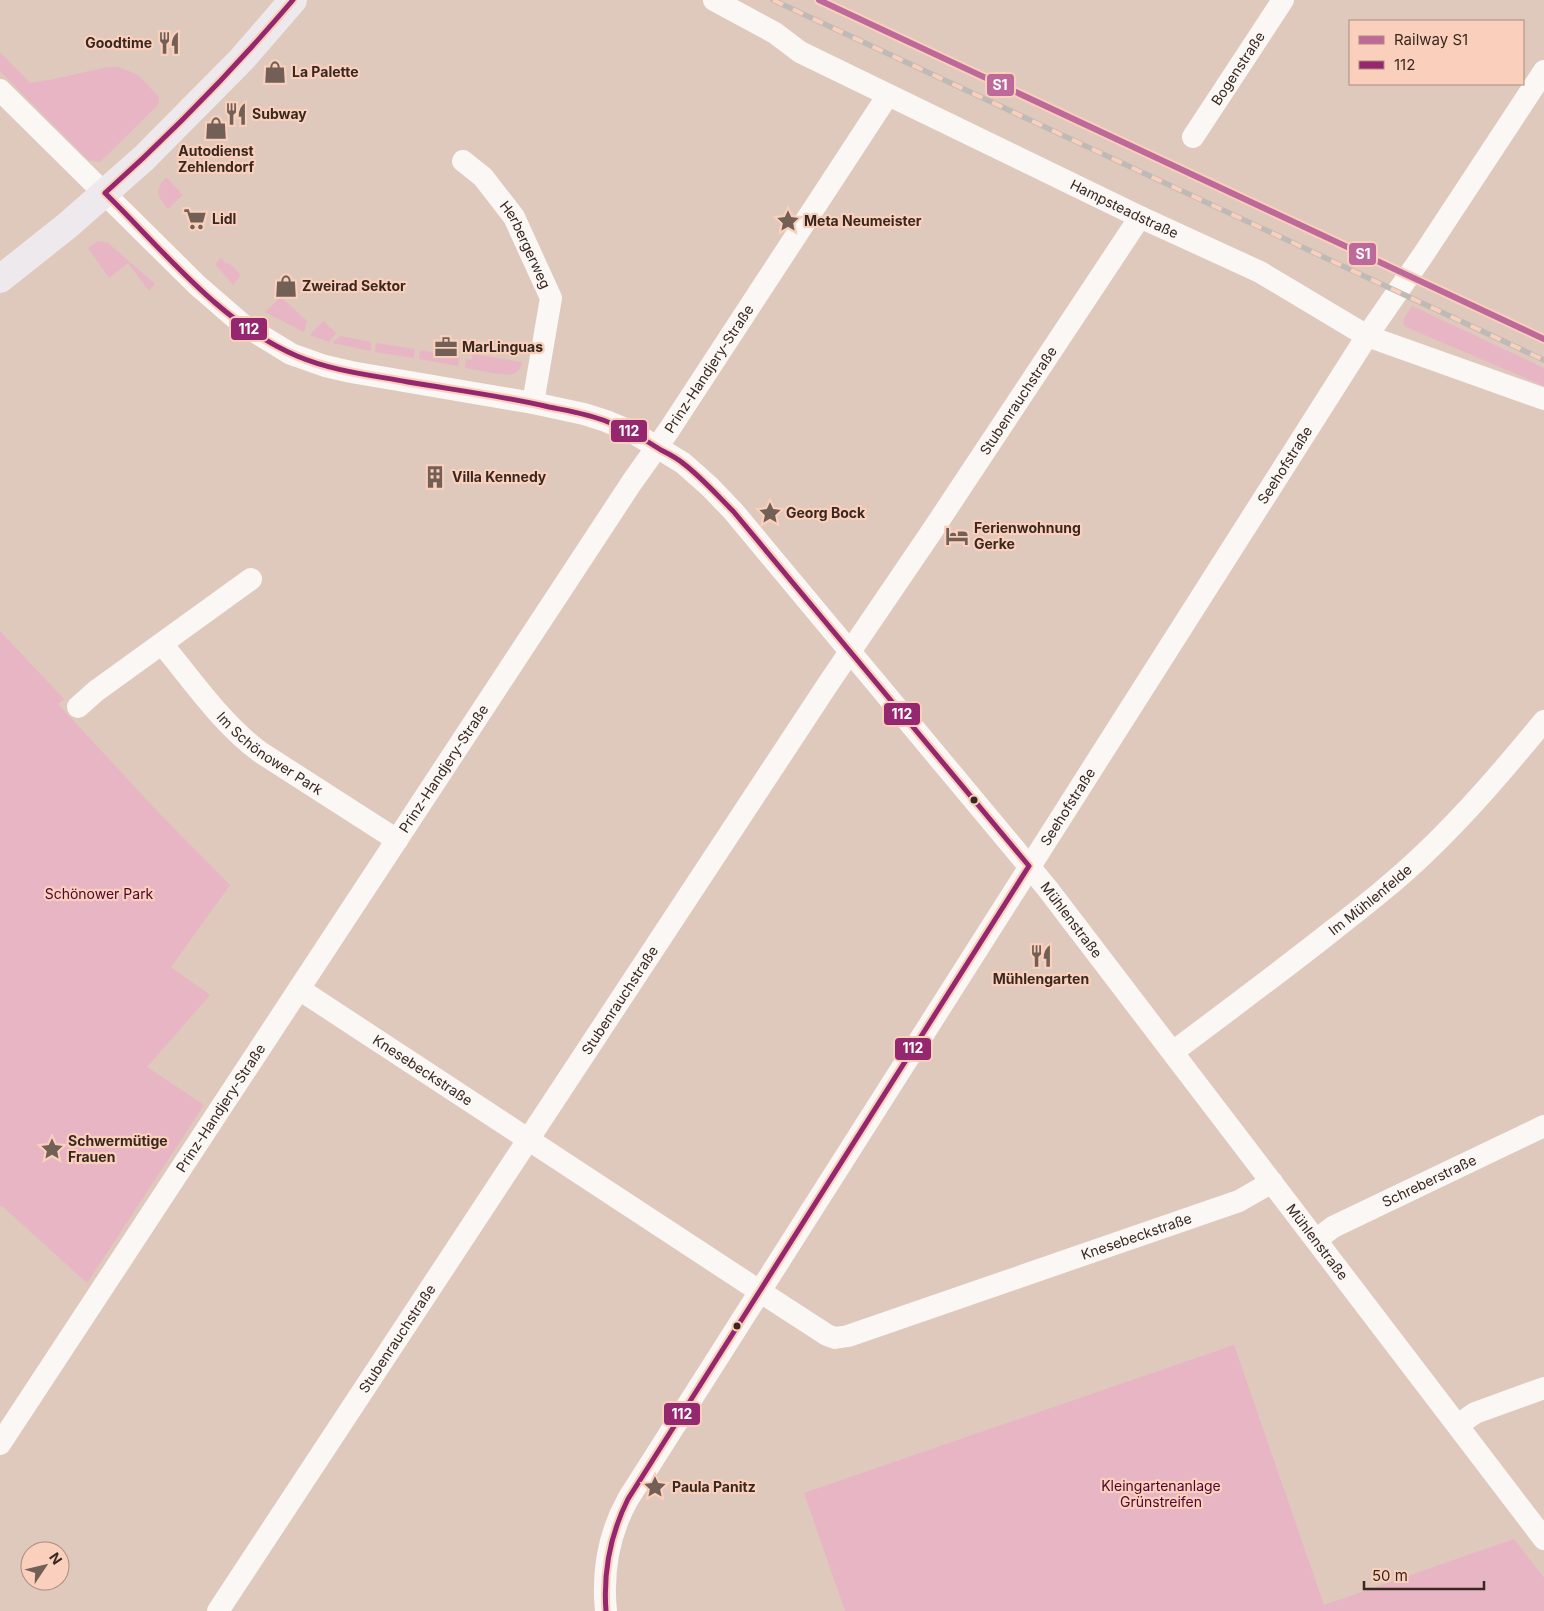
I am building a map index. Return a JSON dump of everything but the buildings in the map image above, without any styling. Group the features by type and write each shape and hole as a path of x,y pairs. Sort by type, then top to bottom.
{"main road":[{"path":"0,279 105,193 144,158 235,66 293,0"}],"street":[{"name":"Hampsteadstraße","path":"714,0 774,33 800,52 1140,217 1260,272 1367,336 1544,399"},
{"name":"Bogenstraße","path":"1193,137 1283,0"},
{"name":"Seehofstraße","path":"606,1611 604,1575 607,1553 621,1511 1367,336 1423,255 1544,71"},
{"name":"Mühlenstraße","path":"0,90 197,285 234,317 269,342 291,354 324,366 533,402 606,421 632,432 683,463 710,487 1029,866 1544,1539"},
{"name":"Prinz-Handjery-Straße","path":"0,1444 888,95"},
{"name":"Herbergerweg","path":"463,160 483,177 514,217 551,298 533,402"},
{"name":"Stubenrauchstraße","path":"218,1611 850,652 1140,217"},
{"path":"78,707 96,691 251,579"},
{"name":"Im Schönower Park","path":"162,644 242,739 397,840"},
{"name":"Im Mühlenfelde","path":"1173,1052 1397,879 1472,805 1544,721"},
{"name":"Knesebeckstraße","path":"299,988 831,1337 840,1338 1239,1201 1272,1182"},
{"name":"Schreberstraße","path":"1316,1240 1332,1227 1544,1126"},
{"path":"1458,1425 1475,1413 1544,1388"}],"green space":[{"path":"0,52 30,83 108,67 119,67 138,75 159,97 158,105 100,162 88,160 0,71"},
{"path":"166,177 183,195 168,209 158,193"},
{"path":"98,241 108,243 155,284 149,291 128,263 109,278 88,248"},
{"path":"221,258 241,275 233,285 215,264"},
{"path":"281,297 307,321 304,332 265,312"},
{"path":"1412,306 1544,368 1544,386 1406,327 1403,324 1404,318"},
{"path":"323,321 336,333 329,342 310,335"},
{"path":"340,336 371,342 371,351 332,343"},
{"path":"376,343 415,349 414,358 375,352"},
{"path":"420,350 460,357 458,366 419,359"},
{"path":"473,354 522,362 518,371 509,375 465,368 466,359 471,360"},
{"name":"Schönower Park","path":"0,631 64,699 58,704 158,812 230,885 171,967 210,995 147,1067 204,1105 87,1283 2,1206 0,1207"},
{"name":"Kleingartenanlage Grünstreifen","path":"1234,1345 1324,1605 1514,1539 1544,1578 1544,1611 845,1611 804,1493"}],"railway":[{"path":"773,0 1544,360"}],"rail line":[{"name":"S1","path":"819,0 1544,339"}],"transit line":[{"name":"112","path":"105,193 202,100 293,0"},
{"name":"112","path":"105,193 194,284 218,305 243,325 269,342 297,356 352,372 514,400 601,419 642,438 691,469 733,511 1029,866"},
{"name":"112","path":"606,1611 605,1596 609,1554 612,1540 628,1499 1029,866"}],"place":[{"name":"Goodtime","path":"169,43"},
{"name":"La Palette","path":"275,72"},
{"name":"Subway","path":"236,114"},
{"name":"Autodienst Zehlendorf","path":"216,128"},
{"name":"Lidl","path":"195,219"},
{"name":"Meta Neumeister","path":"788,221"},
{"name":"Zweirad Sektor","path":"286,286"},
{"name":"MarLinguas","path":"446,347"},
{"name":"Villa Kennedy","path":"435,477"},
{"name":"Georg Bock","path":"770,513"},
{"name":"Ferienwohnung Gerke","path":"957,536"},
{"name":"Mühlengarten","path":"1041,956"},
{"name":"Schwermütige Frauen","path":"52,1149"},
{"name":"Paula Panitz","path":"655,1487"}]}
